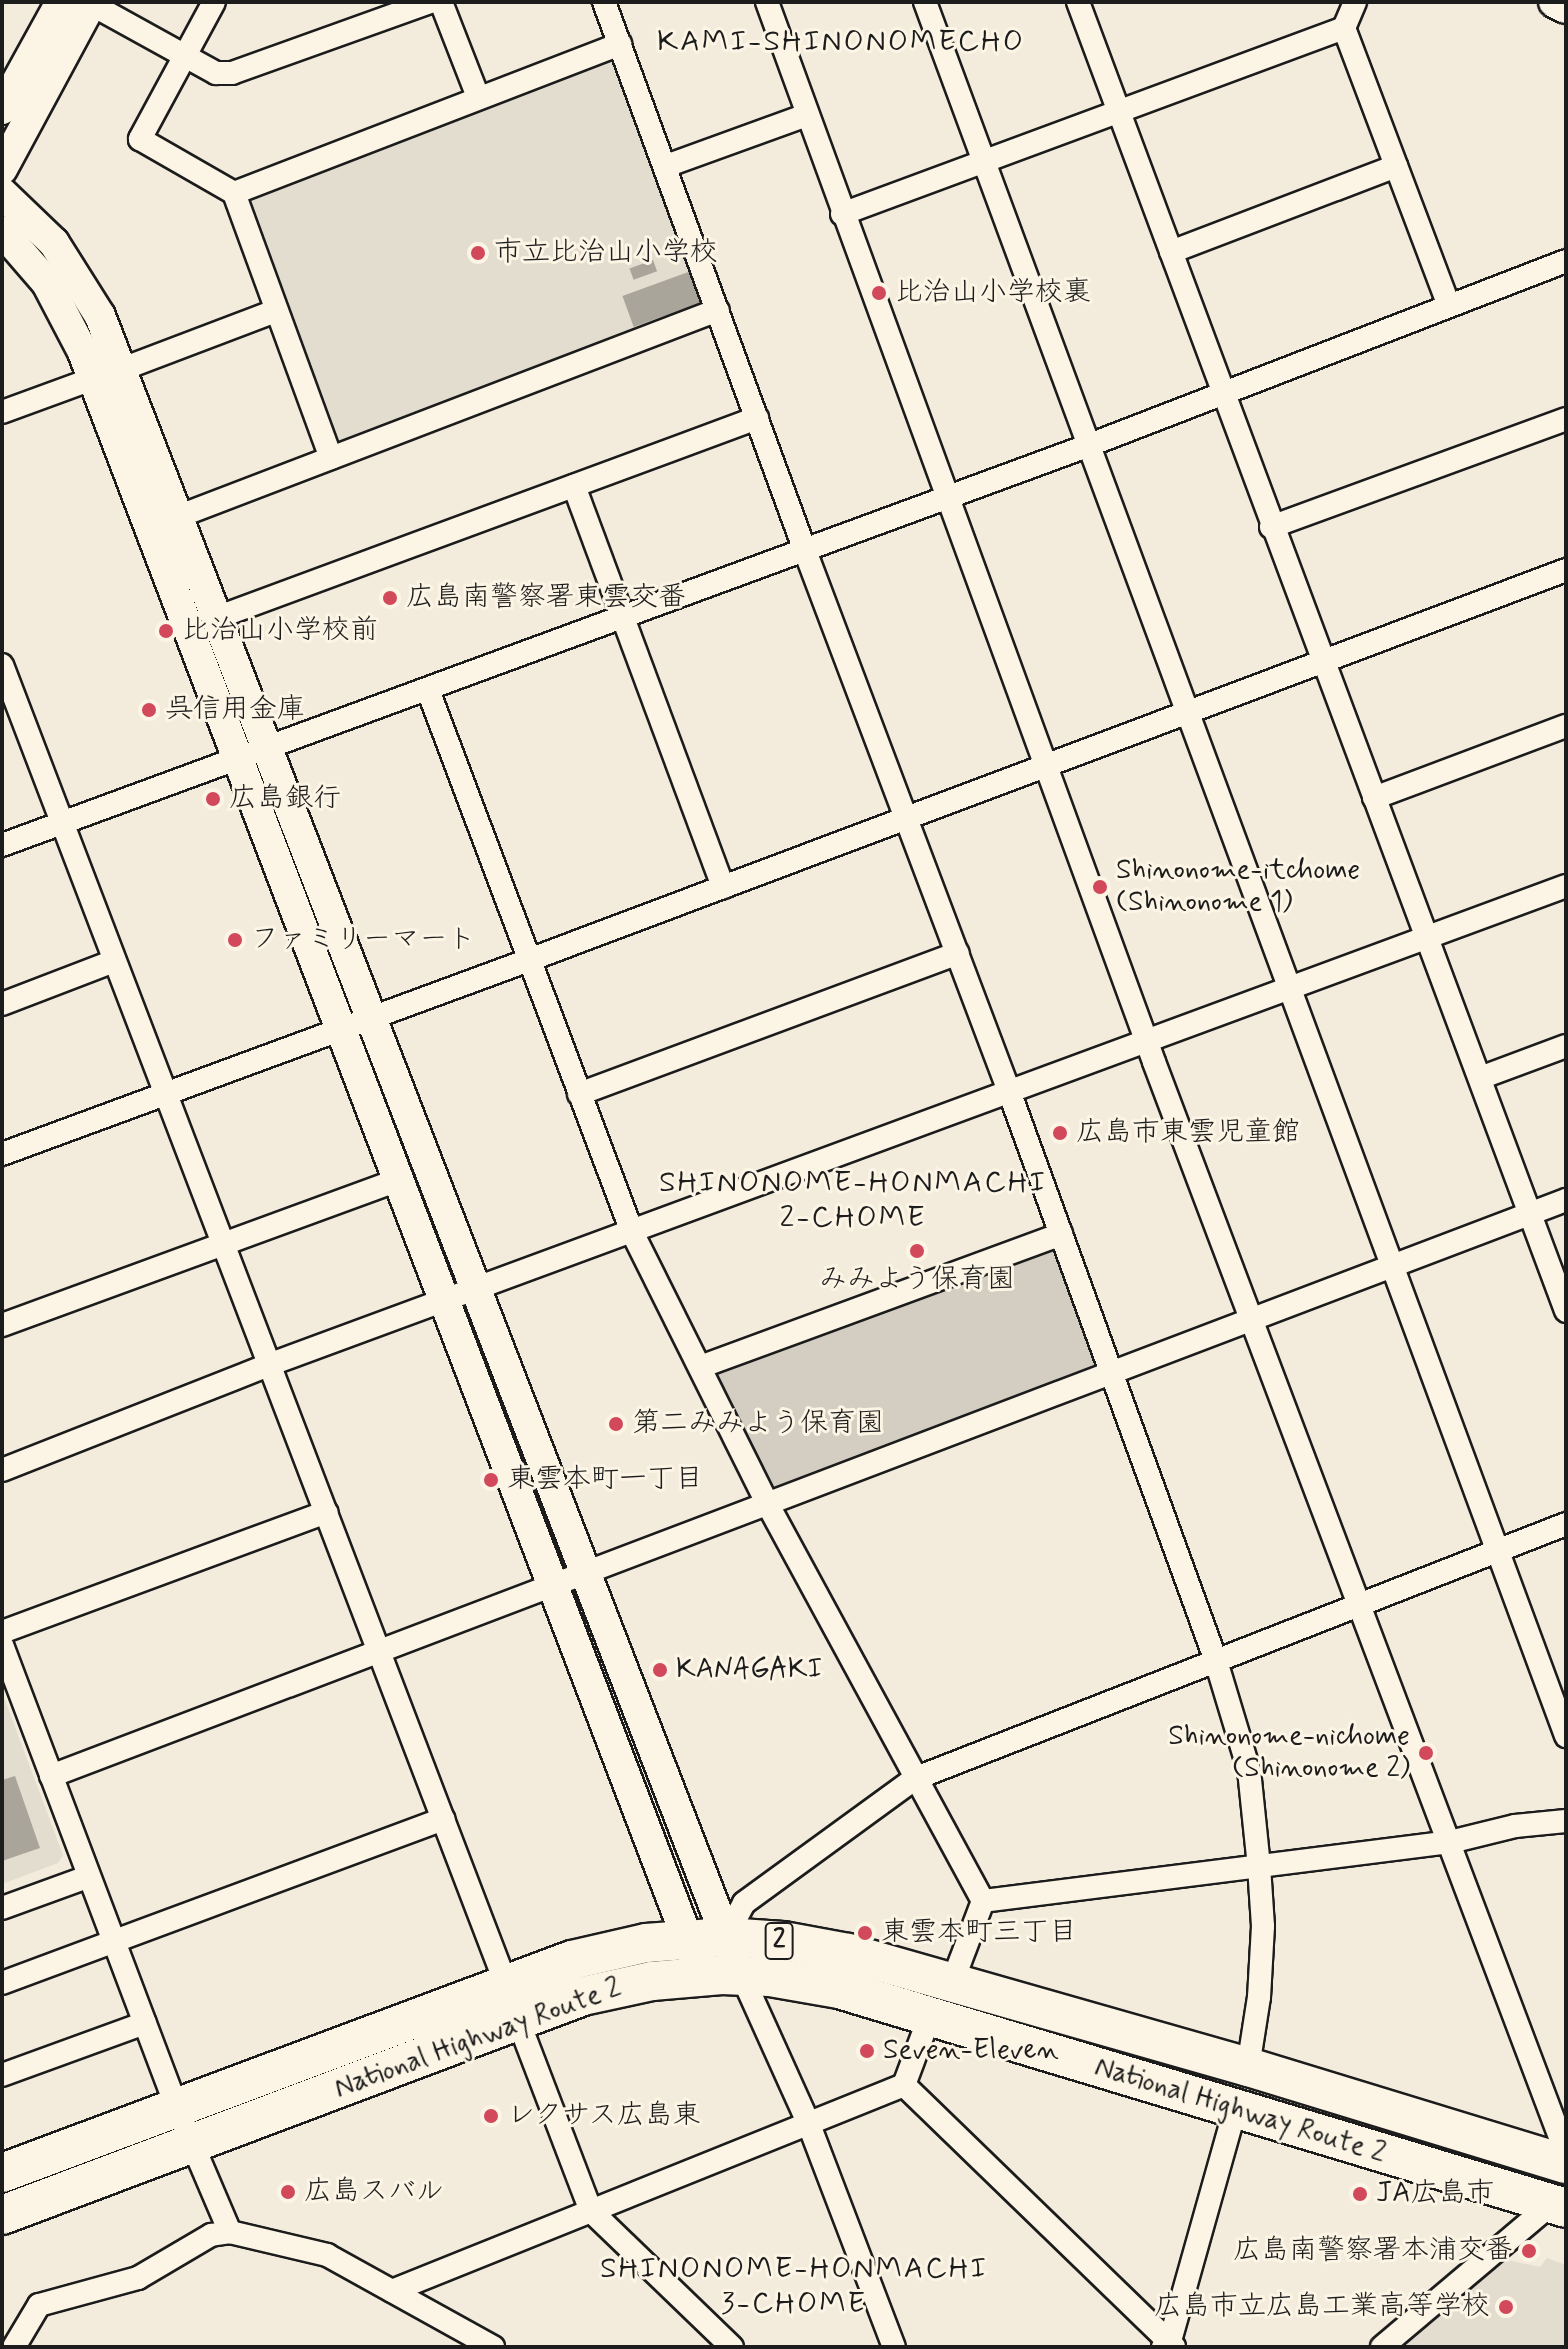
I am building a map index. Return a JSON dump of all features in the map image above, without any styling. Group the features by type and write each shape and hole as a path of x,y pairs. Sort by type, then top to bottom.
{"highway":[{"name":"National Highway Route 2","path":"2,2173 596,1953 688,1939 726,1937 823,1947 1248,2067 1566,2164"},
{"name":"National Highway Route 2","path":"2,2215 605,1990 701,1976 742,1976 839,1989 1235,2110 1561,2201"}],"street":[{"path":"2,109 61,2"},
{"path":"214,2 140,139 234,193 331,458"},
{"path":"2,169 92,3 183,57 216,73 232,73 430,2"},
{"path":"441,2 478,97"},
{"path":"604,2 804,548 1009,1091 1216,1661 1249,1770 1259,1866 1263,1926 1259,1997 1248,2067"},
{"path":"925,2 1566,1736"},
{"path":"1078,2 1271,527 1566,1311"},
{"path":"1355,2 1344,28 1449,306"},
{"path":"769,3 842,214 1146,1040 1566,2153"},
{"path":"842,214 1344,28"},
{"path":"234,193 620,44"},
{"path":"666,166 807,115"},
{"path":"1171,252 1396,166"},
{"path":"2,193 35,222 71,266 100,316 106,374 237,759 701,1976"},
{"path":"2,231 31,261 106,374 177,517 479,1289 726,1937 808,2122 894,2347"},
{"path":"2,845 1087,446 1566,261"},
{"path":"177,517 718,310"},
{"path":"2,412 275,311"},
{"path":"216,618 757,418"},
{"path":"1271,527 1566,419"},
{"path":"574,486 723,887"},
{"path":"2,1154 372,1019 1566,570"},
{"path":"2,665 506,1984"},
{"path":"428,690 632,1232 768,1505 914,1779 983,1901"},
{"path":"1374,798 1566,726"},
{"path":"2,1470 271,1364 1566,886"},
{"path":"579,1094 958,953"},
{"path":"2,1004 114,961"},
{"path":"1480,1078 1566,1046"},
{"path":"2,1325 398,1180"},
{"path":"51,1776 1566,1200"},
{"path":"700,1367 1061,1234"},
{"path":"2,1632 327,1512"},
{"path":"726,1937 744,1903 914,1779 1566,1524"},
{"path":"2,1645 87,1877 177,2108 230,2232"},
{"path":"2,1983 444,1819"},
{"path":"983,1901 1450,1842 1515,1826 1566,1821"},
{"path":"2,1908 87,1877"},
{"path":"952,1983 983,1901"},
{"path":"392,2291 904,2085 929,2018"},
{"path":"518,2020 591,2211 732,2347"},
{"path":"2,2075 145,2023"},
{"path":"904,2085 1169,2345 1235,2110"},
{"path":"1382,2347 1561,2201"},
{"path":"14,2347 39,2305 138,2278 211,2235 230,2232 327,2255 493,2347"}],"shaded area":[{"name":"市立比治山小学校","path":"611,56 618,58 711,308 345,445 339,443 245,198"},
{"path":"653,260 657,271 634,280 630,269"},
{"path":"691,271 702,302 634,327 622,296"},
{"path":"1051,1245 1060,1249 1101,1363 1098,1371 783,1488 771,1485 713,1379 716,1367"},
{"path":"2,1692 63,1855 58,1863 2,1884"},
{"path":"15,1776 40,1848 2,1861 2,1780"},
{"name":"広島市立広島工業高等学校","path":"1547,2258 1566,2265 1566,2347 1400,2347 1503,2259 1540,2267"}],"place":[{"name":"市立比治山小学校","path":"478,253"},
{"name":"比治山小学校裏","path":"879,293"},
{"name":"広島南警察署東雲交番","path":"390,598"},
{"name":"比治山小学校前","path":"166,631"},
{"name":"呉信用金庫","path":"149,710"},
{"name":"広島銀行","path":"213,799"},
{"name":"Shinonome-itchome (Shinonome 1)","path":"1100,887"},
{"name":"ファミリーマート","path":"235,940"},
{"name":"広島市東雲児童館","path":"1060,1133"},
{"name":"みみよう保育園","path":"917,1251"},
{"name":"第二みみよう保育園","path":"616,1424"},
{"name":"東雲本町一丁目","path":"491,1480"},
{"name":"KANAGAKI","path":"660,1670"},
{"name":"Shinonome-nichome (Shinonome 2)","path":"1426,1753"},
{"name":"東雲本町三丁目","path":"865,1933"},
{"name":"Seven-Eleven","path":"867,2051"},
{"name":"レクサス広島東","path":"491,2116"},
{"name":"広島スバル","path":"288,2192"},
{"name":"JA広島市","path":"1360,2194"},
{"name":"広島南警察署本浦交番","path":"1529,2251"},
{"name":"広島市立広島工業高等学校","path":"1506,2307"}],"district":[{"name":"KAMI-SHINONOMECHO","path":"841,42"},
{"name":"SHINONOME-HONMACHI 2-CHOME","path":"853,1200"},
{"name":"SHINONOME-HONMACHI 3-CHOME","path":"794,2286"}]}
